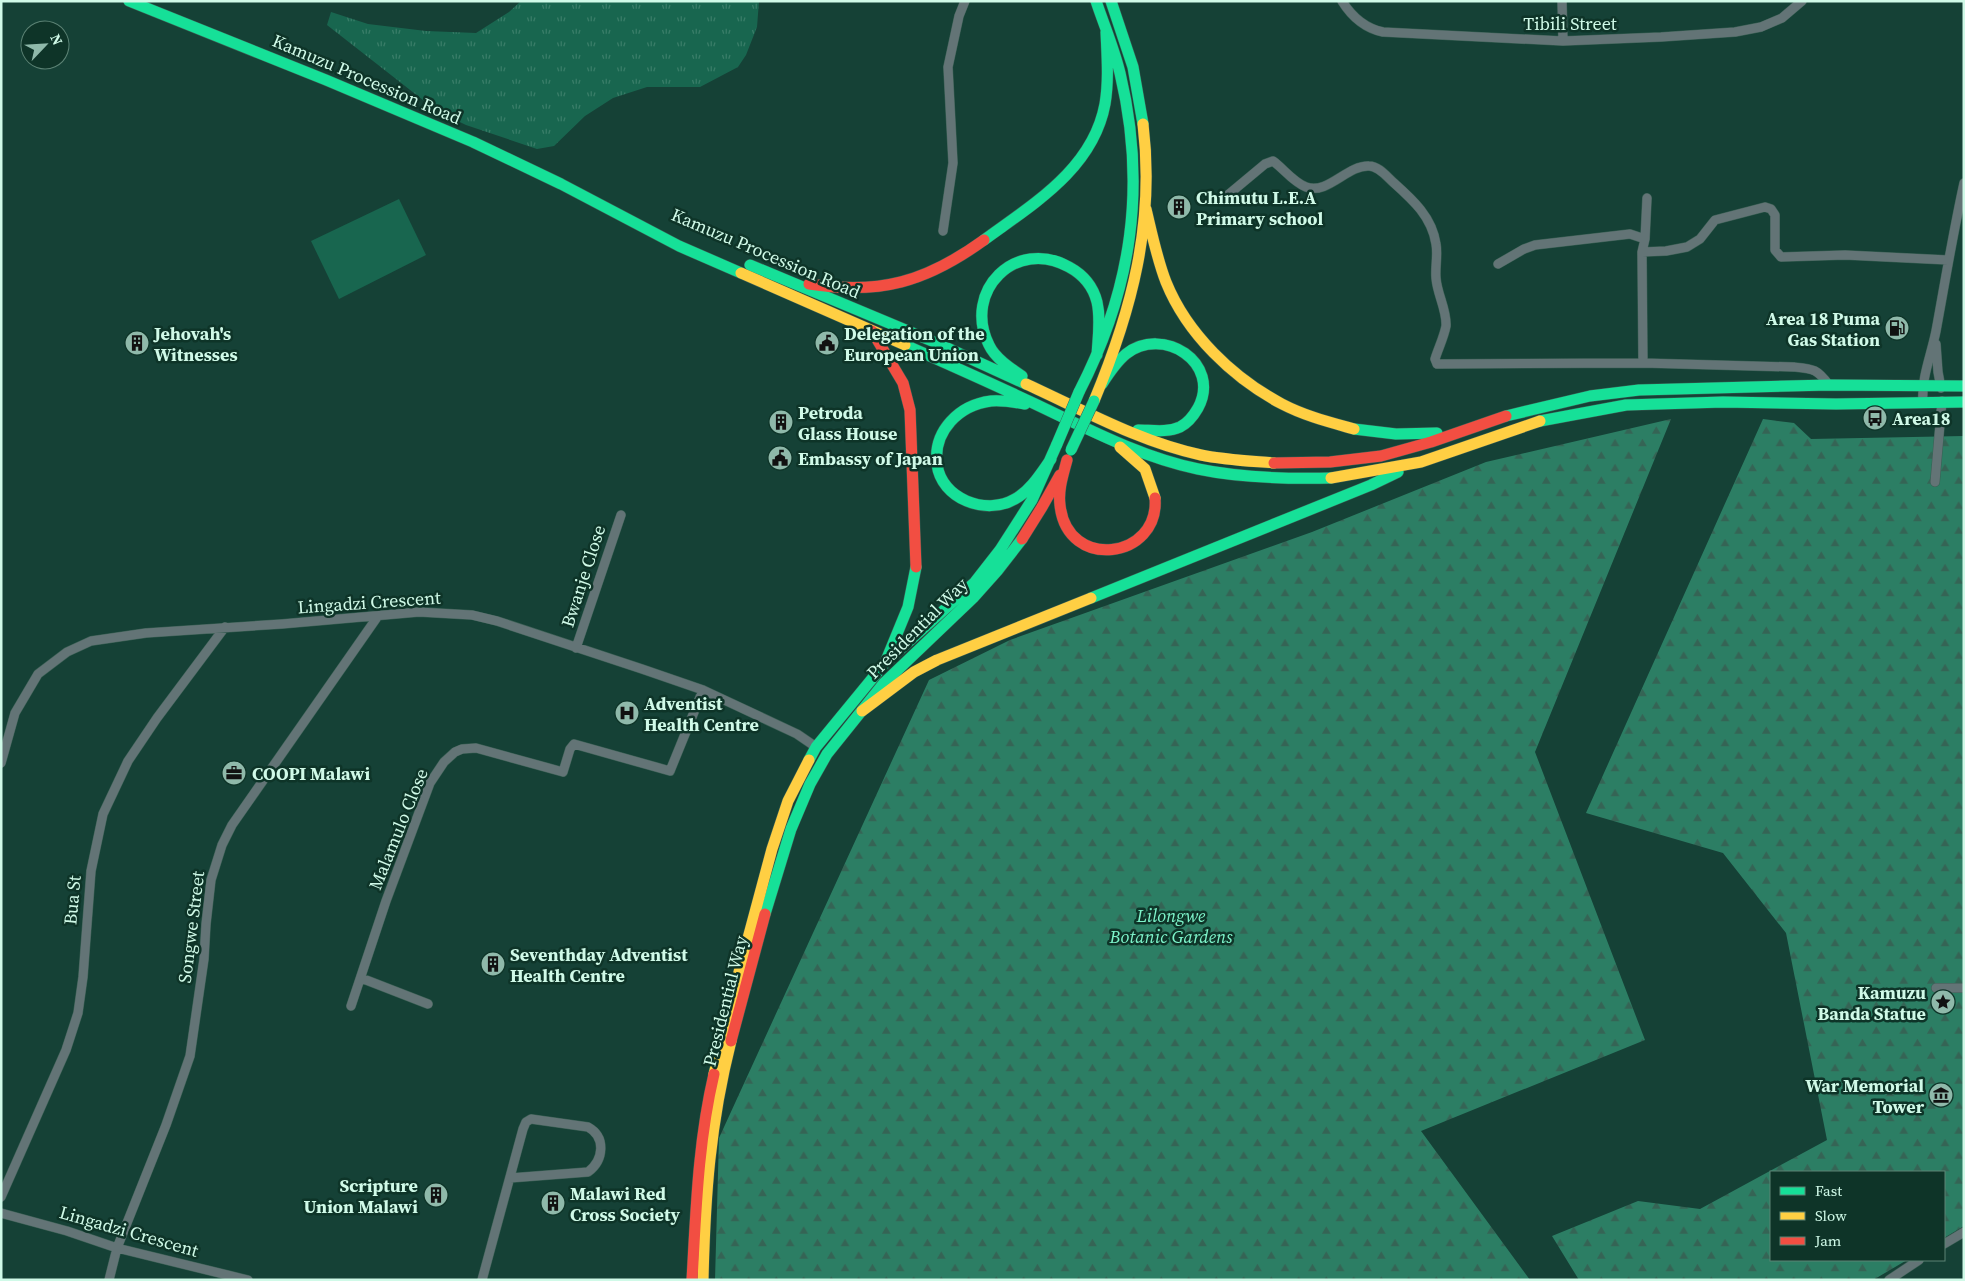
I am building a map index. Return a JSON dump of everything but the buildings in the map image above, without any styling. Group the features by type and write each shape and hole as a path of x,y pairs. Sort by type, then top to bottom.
{"main road":[{"name":"Kamuzu Procession Road","path":"129,1 329,80 522,164 582,193 679,246 1037,405 1115,442"},
{"path":"785,280 828,288 875,287 911,280 946,264 981,242 1060,184 1081,158 1097,128 1106,100 1109,68 1106,32 1096,1"},
{"name":"Presidential Way","path":"703,1280 707,1178 714,1121 728,1056 778,868 800,809 823,761 862,711 912,653 974,597 1027,533 1069,455 1094,402 1124,320 1134,285 1146,209 1146,157 1141,113 1134,76 1112,5"},
{"name":"Presidential Way","path":"692,1280 699,1160 706,1109 716,1062 772,849 788,801 816,747 885,663 975,582 1000,550 1032,500 1111,320 1122,282 1132,215 1134,162 1127,110 1119,71 1106,32"},
{"name":"Kamuzu Procession Road","path":"582,193 608,201 689,239 932,341 1041,390"},
{"path":"1146,209 1156,254 1170,292 1192,327 1215,356 1250,385 1288,408 1326,422 1363,431 1417,435 1466,430"},
{"path":"1097,355 1100,320 1096,301 1091,287 1068,264 1052,257 1038,256 1014,263 1001,272 990,284 980,313 983,329 990,345 1003,361 1041,390 1126,430 1162,444 1201,455 1280,464 1330,462 1381,456 1548,404 1615,393 1648,390 1829,385 1964,386"},
{"path":"872,331 903,383 910,410 913,454 916,568 908,607 885,663"},
{"path":"1102,384 1118,361 1138,346 1164,343 1175,346 1189,354 1196,362 1202,375 1204,390 1202,401 1188,421 1181,427 1163,430 1126,430"},
{"path":"1037,405 988,401 963,409 951,420 940,437 937,450 937,465 941,475 954,494 965,501 979,506 991,507 1016,499 1036,479 1051,459"},
{"path":"862,711 914,672 937,660 1371,485 1421,462 1510,430 1550,418 1626,406 1723,402 1964,402"},
{"path":"1115,442 1159,458 1198,469 1279,478 1330,478 1421,462"},
{"path":"1069,455 1060,487 1060,508 1063,523 1070,536 1084,546 1096,551 1112,552 1138,542 1149,529 1156,516 1154,487 1146,471 1115,442"}],"street":[{"path":"943,231 953,163 948,67 959,16 965,1"},
{"name":"Tibili Street","path":"1342,1 1356,20 1383,32 1563,41 1661,38 1735,32 1770,24 1782,18 1802,1"},
{"path":"1562,1 1563,41"},
{"path":"1223,199 1265,164 1273,161 1297,182 1306,187 1315,188 1324,186 1359,168 1370,166 1379,169 1421,208 1430,225 1436,244 1436,278 1446,327 1435,359 1437,364 1643,363 1814,369 1821,374 1829,385"},
{"path":"1923,403 1922,386 1935,333 1964,183"},
{"path":"1643,363 1642,252 1645,239 1647,198"},
{"path":"1642,252 1666,251 1687,247 1700,239 1715,220 1765,207 1771,209 1775,215 1775,250 1781,257 1845,256 1948,260"},
{"path":"1954,232 1964,233"},
{"path":"1498,264 1535,245 1630,234 1645,239"},
{"path":"1935,333 1942,403 1935,482"},
{"name":"Bwanje Close","path":"576,648 621,515"},
{"name":"Lingadzi Crescent","path":"1,764 15,713 38,674 67,652 91,641 225,627 419,612 472,615 497,621 702,690 796,734 816,747"},
{"name":"Songwe Street","path":"109,1280 117,1248 166,1125 190,1056 204,959 211,880 222,845 232,825 378,616"},
{"name":"Bua St","path":"1,1197 66,1050 78,1013 83,977 90,871 103,814 128,761 157,718 225,627"},
{"name":"Malamulo Close","path":"352,1006 391,886 430,782 444,762 462,749 476,748 563,772 570,749 574,744 670,771 702,690"},
{"path":"361,978 428,1004"},
{"path":"1936,988 1964,988"},
{"path":"482,1280 523,1129 529,1120 588,1127 601,1141 599,1157 594,1167 588,1172 510,1178"},
{"name":"Lingadzi Crescent","path":"1,1213 67,1231 117,1248 248,1280"},
{"path":"1945,1243 1964,1232"},
{"path":"1889,1280 1918,1261"}],"green space":[{"path":"521,1 759,1 757,27 746,55 738,67 700,87 647,87 613,98 585,116 554,146 537,149 466,125 437,111 327,25 331,12 368,24 426,31 476,33 509,12"},
{"path":"399,199 426,255 339,299 311,241"},
{"name":"Lilongwe Botanic Gardens","path":"1671,419 1535,752 1645,1040 1421,1131 1530,1280 715,1280 719,1138 929,680 1010,640 1312,532 1486,462"},
{"path":"1763,419 1794,423 1811,439 1964,436 1964,1226 1945,1237 1945,1171 1770,1171 1770,1261 1905,1261 1873,1280 1579,1280 1552,1236 1638,1201 1700,1209 1827,1140 1786,933 1723,853 1586,813"}],"traffic: fast":[{"path":"129,1 326,80 473,142 561,184 679,246 741,273"},
{"path":"1079,392 1112,315 1130,236 1133,196 1128,115 1118,64 1096,1"},
{"path":"1111,1 1133,67 1143,124"},
{"path":"984,240 1022,213 1058,183 1088,148 1098,127 1105,104 1107,77 1106,32"},
{"path":"1022,376 1003,362 989,345 983,325 983,306 988,289 999,274 1013,264 1030,259 1049,260 1069,267 1083,277 1090,286 1097,302 1099,315 1097,355"},
{"path":"750,265 932,341 1026,384"},
{"path":"1102,384 1122,357 1141,346 1156,344 1171,346 1185,353 1196,363 1202,376 1203,392 1198,408 1190,419 1180,427 1170,430 1138,430"},
{"path":"905,345 1114,441 1176,464 1247,476 1331,478"},
{"path":"1506,416 1590,396 1639,390 1829,385 1964,386"},
{"path":"1057,444 1079,392"},
{"path":"1025,404 991,401 968,408 959,414 944,431 939,441 937,464 940,476 947,487 956,495 979,505 991,506 1003,504 1021,495 1035,481 1051,459"},
{"path":"1071,450 1094,401"},
{"path":"1540,421 1626,405 1723,402 1836,404 1964,402"},
{"path":"1354,429 1396,434 1437,433"},
{"path":"809,760 816,747 885,663 975,582 1000,550 1032,500 1057,444"},
{"path":"1091,598 1371,485 1398,472"},
{"path":"765,914 791,829 810,784 827,754 884,683 973,598 1022,539"},
{"path":"885,663 908,607 916,567"}],"traffic: slow":[{"path":"1094,401 1119,333 1137,266 1146,196 1143,124"},
{"path":"1146,209 1157,255 1166,282 1186,319 1214,353 1246,381 1282,404 1308,415 1354,429"},
{"path":"741,273 905,345"},
{"path":"1026,384 1134,434 1156,442 1201,455 1274,463"},
{"path":"1331,478 1421,462 1540,421"},
{"path":"1120,447 1145,469 1155,498"},
{"path":"862,711 914,672 937,660 1091,598"},
{"path":"714,1074 772,849 788,801 809,760"},
{"path":"703,1280 705,1218 713,1131 731,1041"}],"traffic: jam":[{"path":"809,284 858,288 901,282 942,266 984,240"},
{"path":"872,331 903,383 910,410 916,567"},
{"path":"1274,463 1330,462 1381,456 1431,442 1506,416"},
{"path":"1067,460 1060,494 1060,505 1066,526 1078,541 1094,548 1112,550 1129,545 1143,534 1153,519 1155,498"},
{"path":"1022,539 1060,475"},
{"path":"731,1041 765,914"},
{"path":"692,1280 701,1151 714,1074"}],"place":[{"name":"Chimutu L.E.A Primary school","path":"1179,207"},
{"name":"Area 18 Puma Gas Station","path":"1897,328"},
{"name":"Jehovah's Witnesses","path":"137,343"},
{"name":"Delegation of the European Union","path":"827,343"},
{"name":"Area18","path":"1875,418"},
{"name":"Petroda Glass House","path":"781,422"},
{"name":"Embassy of Japan","path":"780,458"},
{"name":"Adventist Health Centre","path":"627,713"},
{"name":"COOPI Malawi","path":"234,773"},
{"name":"Seventhday Adventist Health Centre","path":"493,964"},
{"name":"Kamuzu Banda Statue","path":"1943,1002"},
{"name":"War Memorial Tower","path":"1941,1095"},
{"name":"Scripture Union Malawi","path":"436,1195"},
{"name":"Malawi Red Cross Society","path":"553,1203"}]}
